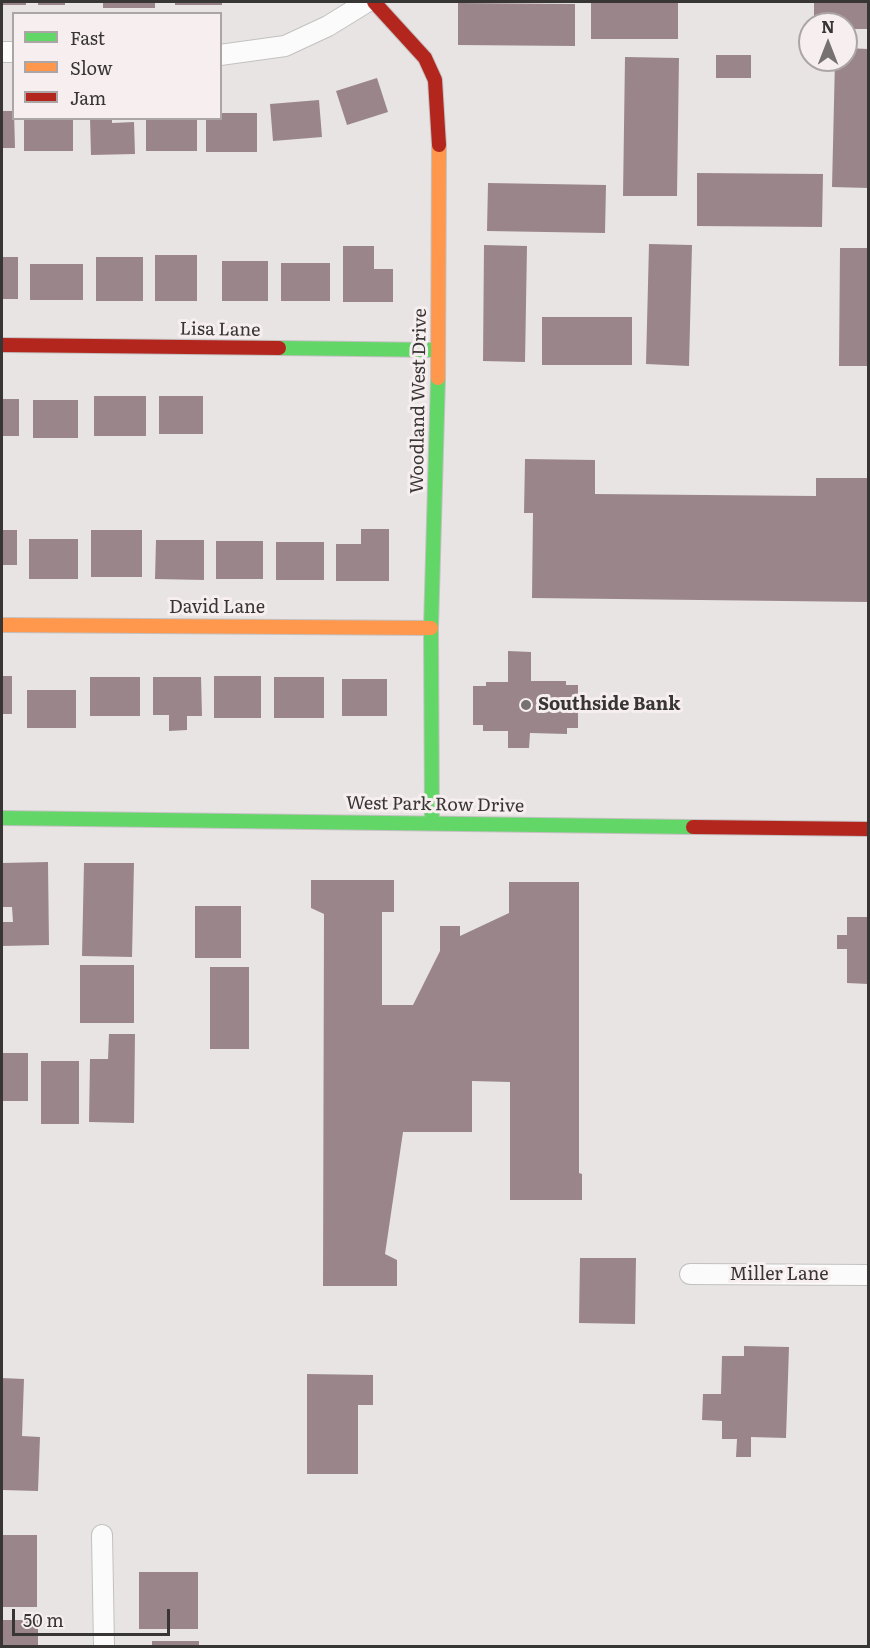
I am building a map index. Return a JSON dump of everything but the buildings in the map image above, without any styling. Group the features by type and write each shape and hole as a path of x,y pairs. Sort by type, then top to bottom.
{"street":[{"path":"222,55 285,46 328,26 367,2"},
{"name":"Woodland West Drive","path":"375,2 425,58 435,80 440,144 438,350 431,628 432,824"},
{"name":"Lisa Lane","path":"2,345 438,350"},
{"name":"David Lane","path":"2,624 431,628"},
{"name":"West Park Row Drive","path":"4,822 868,829"},
{"name":"Miller Lane","path":"690,1274 868,1275"},
{"path":"102,1535 104,1647"}],"traffic: fast":[{"path":"279,348 437,350"},
{"path":"432,823 431,628 438,378"},
{"path":"2,818 693,827"}],"traffic: slow":[{"path":"438,378 439,145"},
{"path":"2,625 431,628"}],"traffic: jam":[{"path":"374,2 425,58 435,80 439,145"},
{"path":"2,345 279,348"},
{"path":"693,827 868,829"}],"place":[{"name":"Southside Bank","path":"526,705"}]}
